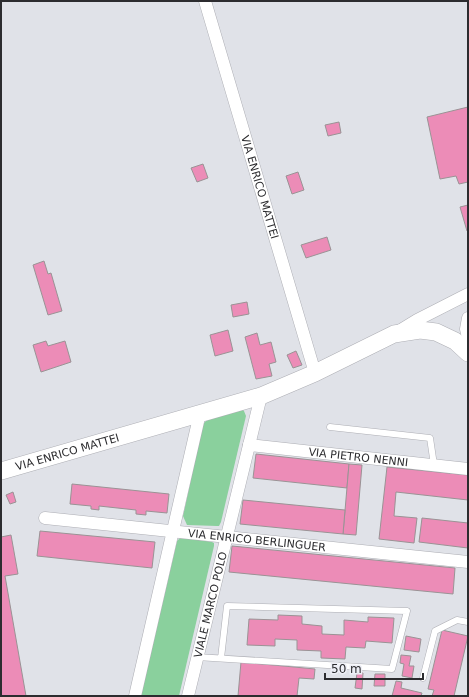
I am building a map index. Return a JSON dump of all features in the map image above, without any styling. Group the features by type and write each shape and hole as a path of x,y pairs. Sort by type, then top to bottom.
{"main road":[{"name":"VIA ENRICO MATTEI","path":"1,471 261,396 315,373 394,334 420,330 436,332 455,341 468,353"}],"street":[{"name":"VIA ENRICO MATTEI","path":"205,1 315,373"},
{"path":"394,334 417,320 468,294"},
{"path":"468,318 466,329 468,338"},
{"name":"VIALE MARCO POLO","path":"188,696 261,396"},
{"path":"135,696 200,413"},
{"name":"VIA PIETRO NENNI","path":"249,445 468,469"},
{"name":"VIA ENRICO BERLINGUER","path":"45,518 468,562"}],"lane":[{"path":"330,426 430,438 434,465"},
{"path":"197,657 392,669 407,611 227,606 221,658"},
{"path":"423,678 435,631 457,620 468,622"}],"green space":[{"path":"241,408 246,416 221,522 219,526 187,525 183,516 203,424 207,420"},
{"path":"181,537 212,542 214,543 214,546 179,696 141,696 177,541"}],"building":[{"path":"468,107 468,182 459,184 456,176 440,179 427,117"},
{"path":"339,122 341,133 328,136 325,125"},
{"path":"203,164 208,178 197,182 191,168"},
{"path":"298,172 304,190 292,194 286,176"},
{"path":"468,205 468,231 467,231 460,207"},
{"path":"327,237 331,250 306,258 301,245"},
{"path":"44,261 48,274 51,273 62,311 48,315 33,265"},
{"path":"247,302 249,314 233,317 231,305"},
{"path":"228,330 233,351 215,356 210,335"},
{"path":"257,333 260,345 271,342 276,362 269,364 272,376 256,379 245,337"},
{"path":"46,341 48,346 65,341 71,362 41,372 33,345"},
{"path":"296,351 302,365 293,368 287,355"},
{"path":"256,454 349,464 347,488 253,478"},
{"path":"349,464 362,465 356,535 343,534"},
{"path":"387,467 468,475 468,500 396,492 394,516 417,518 414,543 379,539"},
{"path":"72,484 169,494 167,513 146,511 146,515 136,514 136,510 99,506 99,510 91,509 91,506 70,504"},
{"path":"13,492 16,502 10,504 6,495"},
{"path":"243,500 345,510 343,534 240,524"},
{"path":"422,518 468,523 468,548 419,542"},
{"path":"40,531 155,542 152,568 37,556"},
{"path":"11,535 18,574 5,576 26,696 1,696 1,537"},
{"path":"232,546 455,568 453,594 229,572"},
{"path":"278,615 302,616 302,624 322,626 322,634 344,635 344,620 368,622 368,617 394,618 392,643 366,641 365,648 346,647 345,659 321,658 321,651 297,650 297,640 275,639 275,646 247,645 249,619 278,620"},
{"path":"442,630 468,636 454,696 432,696 434,690 428,689"},
{"path":"406,636 421,639 419,652 404,650"},
{"path":"401,655 411,656 409,666 414,666 412,678 402,676 404,664 400,663"},
{"path":"241,662 315,669 314,679 299,678 297,696 238,696"},
{"path":"357,673 363,673 362,689 355,688"},
{"path":"375,674 385,674 385,686 374,686"},
{"path":"396,681 402,682 401,688 422,693 421,696 392,696"}]}
